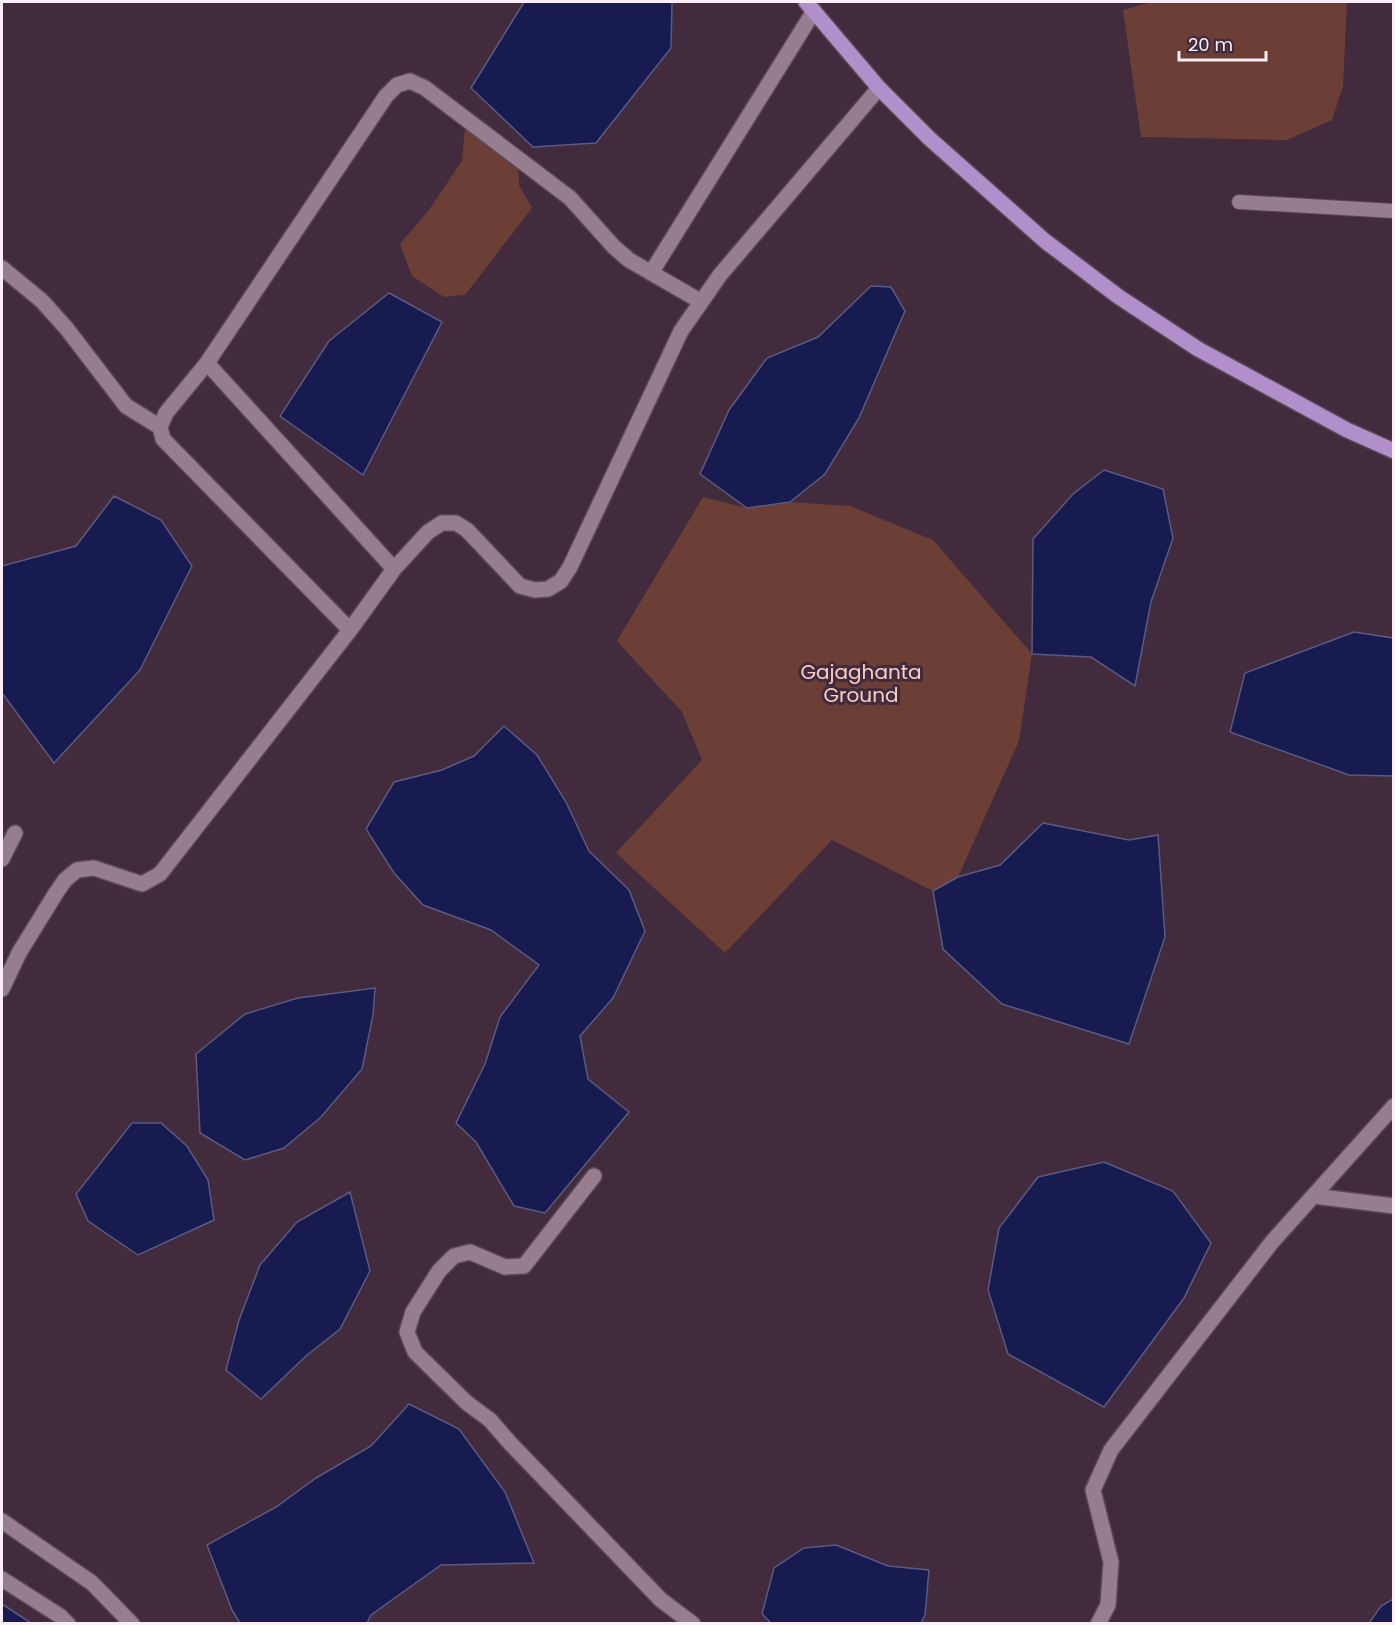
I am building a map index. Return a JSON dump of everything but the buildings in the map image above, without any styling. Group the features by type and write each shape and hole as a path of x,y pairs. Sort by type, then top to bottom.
{"main road":[{"path":"810,6 879,88 930,139 1036,234 1119,297 1198,349 1277,394 1394,451"}],"street":[{"path":"651,273 810,6"},
{"path":"350,630 163,439 160,427 166,412 207,363 386,96 397,85 410,81 424,88 570,198 614,247 651,273 700,301"},
{"path":"2,989 19,953 64,880 77,870 94,868 142,884 160,874 350,630 394,569 428,532 442,523 456,523 468,530 520,586 535,590 548,589 561,581 570,567 681,331 700,301 879,88"},
{"path":"2,268 42,301 67,329 126,406 160,427"},
{"path":"207,363 394,569"},
{"path":"2,859 15,834"},
{"path":"1098,1623 1108,1605 1111,1562 1093,1490 1112,1450 1272,1242 1394,1106"},
{"path":"594,1176 524,1266 505,1267 470,1252 454,1256 439,1271 413,1312 407,1332 415,1352 467,1403 490,1420 661,1600 683,1620"},
{"path":"1313,1196 1394,1206"},
{"path":"2,1521 92,1583 132,1623"},
{"path":"2,1579 68,1623"}],"lane":[{"path":"1239,202 1394,211"}],"green space":[{"path":"1152,2 1347,2 1343,86 1332,120 1287,140 1141,137 1123,10"},
{"path":"466,116 518,152 519,185 532,208 465,295 444,297 412,276 400,244 429,210 462,161"},
{"name":"Gajaghanta Ground","path":"703,497 747,508 790,502 850,506 933,540 1032,654 1019,741 958,877 933,891 832,840 725,953 616,853 702,760 682,712 617,641"}],"shaded area":[{"path":"524,2 672,2 671,48 596,143 533,147 471,88"},
{"path":"871,286 891,287 905,311 859,418 825,474 790,502 747,508 700,474 729,410 767,358 818,337"},
{"path":"389,293 442,322 363,475 280,416 329,341"},
{"path":"1104,470 1163,489 1173,538 1151,602 1135,686 1091,657 1032,654 1033,539 1073,494"},
{"path":"114,496 161,520 192,566 140,670 54,763 2,693 2,566 76,546"},
{"path":"1354,632 1393,638 1393,776 1349,775 1230,732 1245,673"},
{"path":"504,726 537,755 566,802 589,851 629,890 645,931 613,998 580,1036 588,1079 629,1112 545,1213 514,1206 476,1142 456,1123 485,1064 500,1017 539,965 491,930 423,905 394,873 366,829 394,782 442,770 474,756"},
{"path":"1043,823 1129,840 1158,835 1165,937 1129,1044 1002,1004 943,949 933,891 958,877 1000,865"},
{"path":"375,988 373,1015 362,1069 321,1117 284,1148 245,1160 200,1133 196,1054 245,1014 298,998"},
{"path":"132,1123 161,1123 187,1146 208,1180 214,1220 138,1255 88,1221 76,1194"},
{"path":"1104,1162 1173,1191 1211,1243 1184,1298 1104,1407 1008,1354 988,1290 999,1228 1038,1177"},
{"path":"350,1192 370,1271 340,1329 306,1356 261,1399 226,1370 239,1320 260,1265 297,1222"},
{"path":"409,1404 459,1429 505,1492 534,1563 441,1565 371,1615 367,1623 240,1623 232,1610 207,1545 276,1507 316,1478 371,1446"},
{"path":"836,1545 888,1566 929,1570 925,1615 921,1623 771,1623 762,1614 774,1568 804,1548"},
{"path":"1393,1599 1393,1623 1369,1623 1381,1606"},
{"path":"2,1604 31,1623 2,1623"}]}
